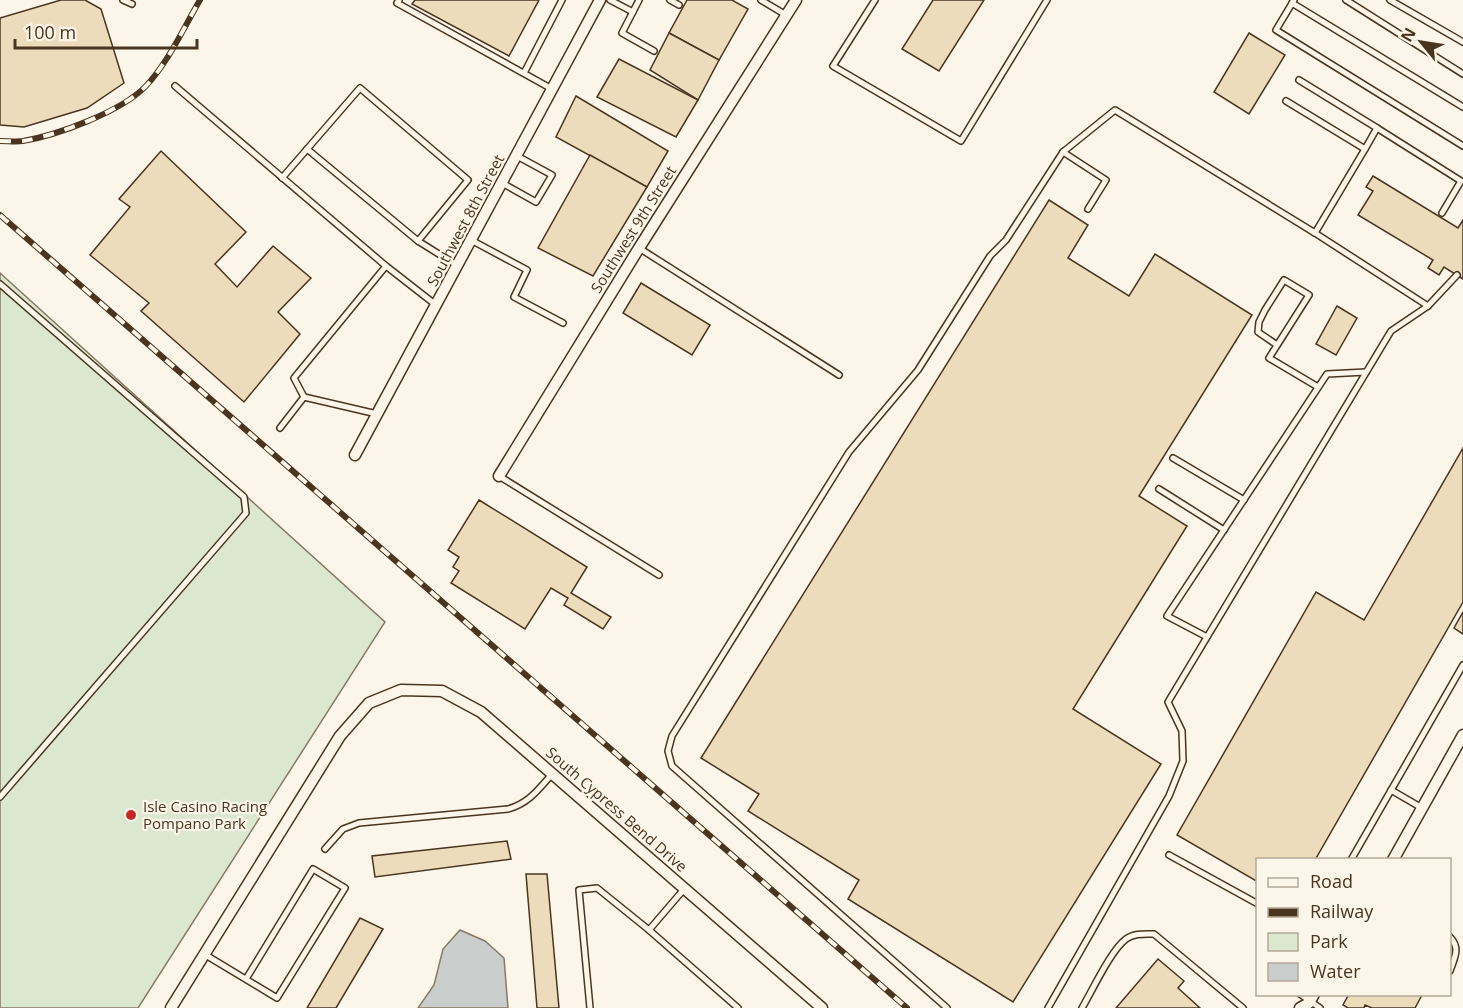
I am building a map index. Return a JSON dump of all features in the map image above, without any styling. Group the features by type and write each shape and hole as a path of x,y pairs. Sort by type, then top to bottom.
{"street":[{"name":"Southwest 8th Street","path":"356,455 600,0"},
{"name":"Southwest 9th Street","path":"499,476 639,248 796,0"},
{"name":"South Cypress Bend Drive","path":"204,954 340,735 369,703 401,690 442,691 482,712 822,1008"},
{"path":"1394,858 1463,735"},
{"path":"171,1008 204,954"}],"lane":[{"path":"123,0 132,4"},
{"path":"399,0 397,3 552,89"},
{"path":"524,73 562,0"},
{"path":"610,0 633,12"},
{"path":"639,0 622,33 654,51"},
{"path":"670,0 679,5"},
{"path":"761,0 786,15"},
{"path":"875,0 833,66 961,141 1047,0"},
{"path":"1347,0 1463,74"},
{"path":"1390,0 1463,42"},
{"path":"1463,107 1293,2 1276,30 1463,146"},
{"path":"1299,80 1461,181 1442,213"},
{"path":"175,86 386,266 436,305"},
{"path":"282,178 360,88 468,180 418,241"},
{"path":"1286,101 1365,149"},
{"path":"947,1008 672,766 668,750 672,736 849,452 918,370 990,256 1006,240 1063,152 1115,110 1315,233 1428,306"},
{"path":"1315,233 1377,128"},
{"path":"308,149 418,241 458,266"},
{"path":"1063,152 1106,180 1088,209"},
{"path":"502,183 536,202 552,175 517,156"},
{"path":"471,240 527,270 514,297 563,323"},
{"path":"639,248 838,375"},
{"path":"377,414 304,397 294,378 386,266"},
{"path":"1048,1008 1169,796 1183,761 1182,731 1168,702 1391,331 1428,306 1457,275"},
{"path":"1276,345 1258,332 1259,322 1284,280 1309,295 1269,358 1318,387"},
{"path":"0,284 244,497 246,513 0,797"},
{"path":"1207,637 1167,616 1327,374 1366,372"},
{"path":"280,428 304,397"},
{"path":"1173,458 1244,501"},
{"path":"499,476 659,575"},
{"path":"1159,489 1224,530"},
{"path":"1352,858 1463,665"},
{"path":"325,849 343,829 359,823 507,809 521,805 534,795 553,773"},
{"path":"1391,790 1422,808"},
{"path":"1169,855 1256,903"},
{"path":"204,954 277,998 345,888 313,869 246,979"},
{"path":"590,1008 579,890 597,888 738,1008"},
{"path":"649,930 685,888"},
{"path":"1082,1008 1115,951 1126,939 1139,933 1154,934 1243,1008"},
{"path":"1451,938 1454,940 1457,951 1451,966"}],"green space":[{"name":"Isle Casino Racing Pompano Park","path":"0,273 385,622 138,1008 0,1008"}],"water":[{"path":"460,930 485,941 504,958 508,1008 418,1008 434,985 443,949"}],"building":[{"path":"61,0 85,0 101,9 124,83 87,108 24,127 0,125 0,18"},
{"path":"415,0 539,0 509,56 412,4"},
{"path":"687,0 732,0 748,9 719,60 669,33"},
{"path":"933,0 984,0 939,71 902,49"},
{"path":"669,33 719,60 698,100 650,70"},
{"path":"1249,33 1285,55 1249,114 1214,92"},
{"path":"619,59 698,100 676,137 597,97"},
{"path":"576,96 668,151 647,187 556,137"},
{"path":"161,151 246,232 215,264 237,287 273,246 311,278 278,312 300,334 244,402 141,311 149,303 90,255 130,207 119,199"},
{"path":"590,155 647,187 593,276 538,248"},
{"path":"1373,176 1458,228 1463,220 1463,279 1444,267 1439,275 1428,268 1433,260 1358,215 1373,191 1366,187"},
{"path":"1049,200 1088,225 1068,258 1129,296 1155,254 1252,315 1139,496 1187,526 1073,709 1161,764 1013,1002 848,899 859,880 748,811 759,794 701,758"},
{"path":"641,283 710,325 692,355 623,313"},
{"path":"1337,306 1357,318 1336,355 1316,344"},
{"path":"1463,448 1463,602 1316,858 1256,858 1256,881 1177,835 1316,592 1364,620"},
{"path":"479,500 587,567 571,593 611,617 603,629 564,605 568,598 551,588 525,629 451,583 459,571 453,567 459,557 448,550"},
{"path":"1463,612 1463,634 1454,628"},
{"path":"507,841 511,859 375,877 372,856"},
{"path":"526,874 547,874 559,1008 537,1008"},
{"path":"360,918 383,929 336,1008 307,1008"},
{"path":"1158,959 1184,981 1178,988 1200,1008 1116,1008"},
{"path":"1348,996 1421,996 1415,1008 1372,1008 1365,1005 1364,1008 1348,1008 1343,1005"}],"railway":[{"path":"0,141 23,141 53,134 88,121 134,96 145,87 161,67 200,0"},
{"path":"0,215 907,1008"}],"place":[{"name":"Isle Casino Racing Pompano Park","path":"131,815"}]}
